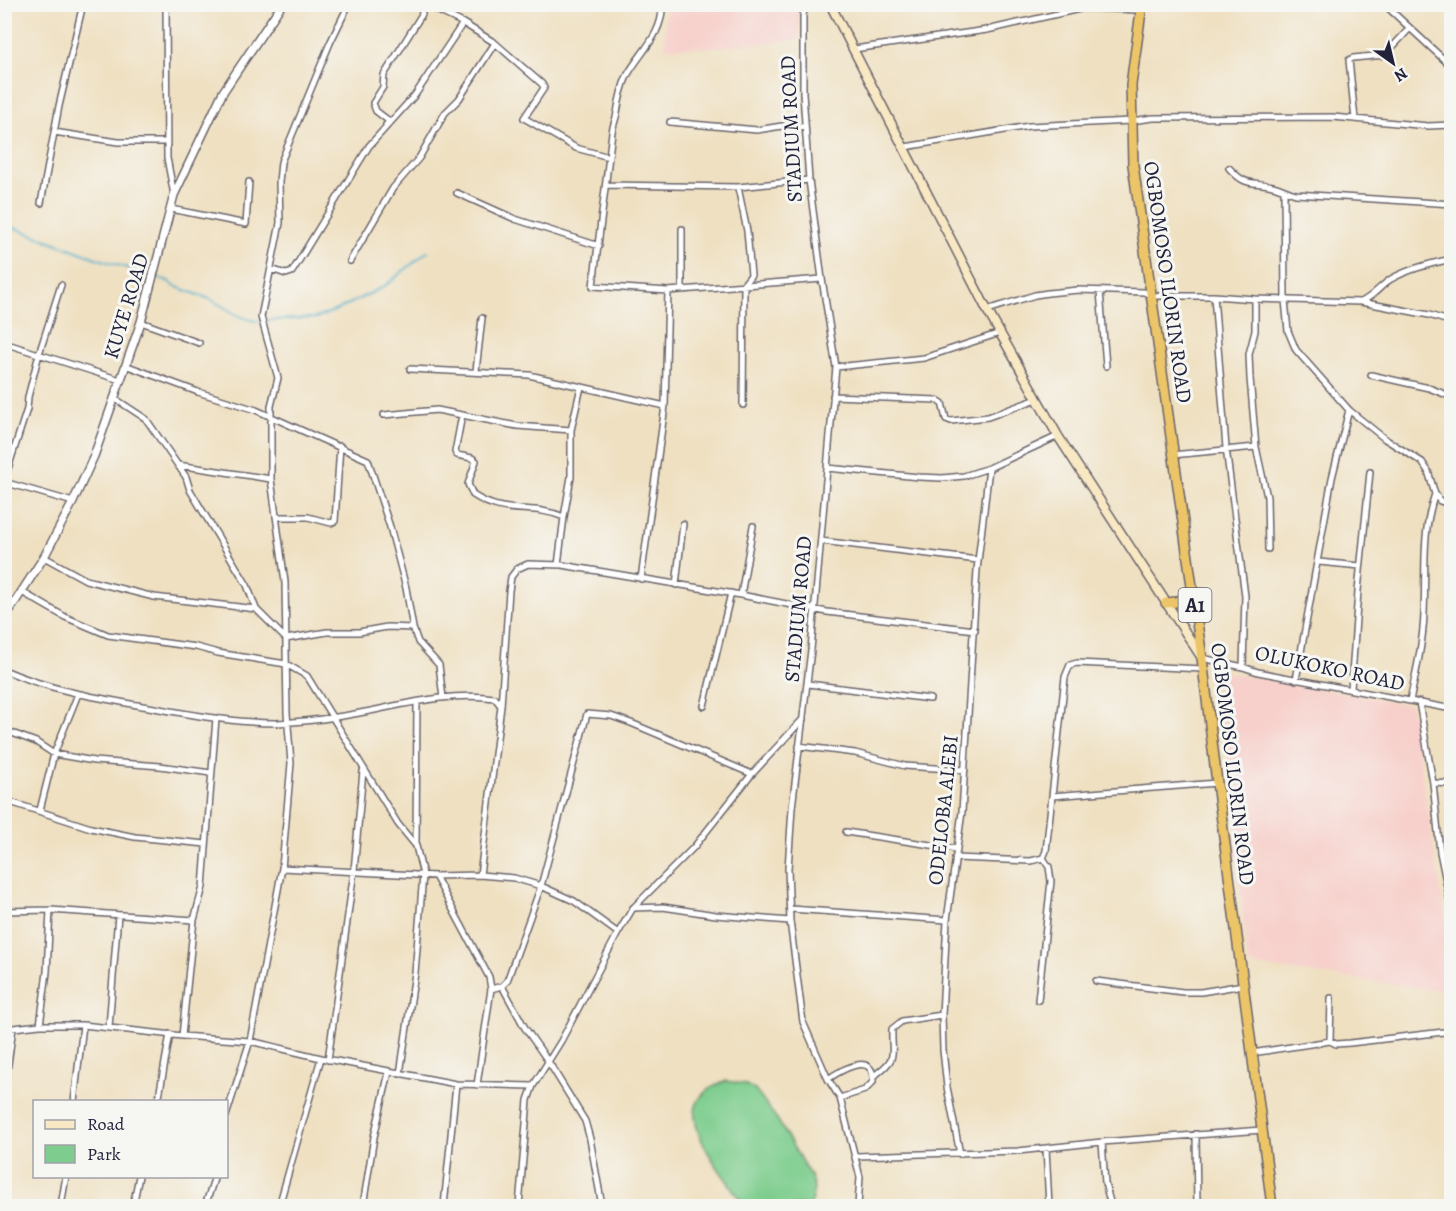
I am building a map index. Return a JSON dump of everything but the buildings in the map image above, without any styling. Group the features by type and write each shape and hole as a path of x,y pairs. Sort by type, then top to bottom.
{"highway":[{"name":"OGBOMOSO ILORIN ROAD","path":"1141,7 1131,85 1133,165 1172,455 1194,593 1272,1206"},
{"path":"1166,603 1176,602 1194,593"}],"main road":[{"path":"830,4 987,310 1036,399 1202,658"}],"street":[{"path":"41,203 54,132 83,4"},
{"path":"166,4 168,172 174,195"},
{"name":"KUYE ROAD","path":"4,619 44,557 94,456 141,322 174,195 223,92 282,4"},
{"path":"228,1110 250,1041 282,868 291,763 287,713 285,582 271,478 272,397 277,385 278,372 261,317 280,223 281,162 330,43 349,4"},
{"path":"650,4 662,8 652,40 623,86 612,132 599,246 592,284 594,287 668,291 822,279"},
{"name":"STADIUM ROAD","path":"805,4 803,93 809,180 836,367 808,684 789,840 790,921 803,1022 828,1079 840,1098 860,1177 858,1206"},
{"path":"1384,4 1452,67"},
{"path":"380,133 389,121 376,111 373,103 383,87 384,75 422,14 420,5 463,23 495,44 542,84 544,88 524,118 576,148 609,157"},
{"path":"854,49 987,30 1084,8 1141,7"},
{"path":"271,269 286,274 292,272 369,146 421,87 463,23"},
{"path":"1355,119 1349,60 1385,55 1410,28"},
{"path":"350,261 393,188 419,158 444,113 459,99 495,44"},
{"path":"905,147 1029,126 1153,118 1333,117 1428,126 1452,125"},
{"path":"670,122 757,130 782,126 805,127"},
{"path":"54,132 118,142 167,142"},
{"path":"1229,168 1239,179 1247,183 1276,186 1296,194 1452,204"},
{"path":"606,185 738,187 809,180"},
{"path":"171,209 246,224 249,182"},
{"path":"738,187 747,231 751,275 744,284 743,405"},
{"path":"1284,190 1285,300 1288,331 1296,350 1349,410 1385,439 1422,462 1428,471 1435,494 1440,501 1452,505"},
{"path":"457,193 515,219 599,246"},
{"path":"682,229 682,290"},
{"path":"1360,302 1369,299 1381,285 1394,277 1452,258"},
{"path":"61,285 39,354 27,409 4,481 73,502"},
{"path":"987,310 1035,295 1078,290 1144,292 1152,296 1360,302 1430,315 1452,322"},
{"path":"641,579 665,406 668,291"},
{"path":"1100,291 1106,366"},
{"path":"1214,296 1227,448 1245,596 1243,667"},
{"path":"1255,299 1255,339 1250,354 1256,447 1266,497 1268,549"},
{"path":"477,371 482,318"},
{"path":"141,322 199,343"},
{"path":"836,367 924,358 1000,333"},
{"path":"4,343 120,380"},
{"path":"125,365 198,392 249,407 368,460 390,527 406,588 413,628 418,642 439,665 443,698"},
{"path":"410,369 529,375 665,406"},
{"path":"1371,375 1429,388 1452,397"},
{"path":"558,565 571,477 571,430 581,387"},
{"path":"833,396 937,400 942,403 946,419 951,421 971,417 988,417 1036,399"},
{"path":"114,398 146,419 186,477 190,490 247,585 256,609 286,639"},
{"path":"384,415 427,410 517,426 571,430"},
{"path":"1296,680 1332,478 1349,410"},
{"path":"462,415 455,452 457,455 476,461 468,484 473,495 497,507 546,510 564,517"},
{"path":"827,468 942,478 964,476 989,468 1058,436"},
{"path":"276,517 308,517 331,523 334,521 340,446"},
{"path":"1172,455 1256,447"},
{"path":"177,465 271,478"},
{"name":"ODELOBA ALEBI","path":"960,1154 947,1088 942,1015 947,920 962,812 978,560 989,468"},
{"path":"1351,688 1370,472"},
{"path":"1410,701 1422,636 1428,514 1435,494"},
{"path":"676,585 683,524"},
{"path":"741,595 753,526"},
{"path":"821,541 978,560"},
{"path":"44,557 86,580 154,597 256,609"},
{"path":"1318,562 1360,567"},
{"path":"480,875 501,706 511,577 517,569 528,564 558,565 730,593 827,612 975,630"},
{"path":"22,592 65,617 108,635 196,647 218,653 286,664 307,676 334,717 363,770 398,824 416,846"},
{"path":"704,706 730,593"},
{"path":"286,639 318,632 359,632 387,627 413,628"},
{"name":"OLUKOKO ROAD","path":"1202,658 1296,680 1351,688 1452,709"},
{"path":"1043,858 1046,851 1065,677 1070,665 1077,663 1203,669"},
{"path":"4,670 35,683 78,694 216,718 289,722 334,717 443,698 495,698 501,706"},
{"path":"808,684 930,699"},
{"path":"40,810 54,754 78,694"},
{"path":"400,1074 416,973 423,875 416,846 417,702"},
{"path":"1419,702 1433,783 1440,852 1452,911"},
{"path":"491,989 502,986 507,981 541,886 587,714 611,716 631,723 752,774"},
{"path":"519,1206 528,1100 532,1086 575,1015 618,933 633,908 694,848 752,774 804,717"},
{"path":"182,1036 194,920 203,888 216,718"},
{"path":"4,730 36,742 54,754 94,761 211,773"},
{"path":"799,746 855,753 905,766 965,770"},
{"path":"328,1060 354,871 363,770"},
{"path":"1052,796 1217,783"},
{"path":"1433,783 1452,784"},
{"path":"4,800 91,828 135,837 206,844"},
{"path":"846,832 957,849"},
{"path":"1440,852 1452,853"},
{"path":"955,858 1031,861 1043,858"},
{"path":"1038,1000 1051,881 1049,867 1043,858"},
{"path":"282,868 514,878 541,886 574,901 618,933"},
{"path":"435,876 489,977 491,989 477,1085"},
{"path":"633,908 663,907 716,915 790,921"},
{"path":"791,909 947,920"},
{"path":"4,911 50,910 194,920"},
{"path":"40,1025 48,961 50,910"},
{"path":"109,1027 118,915"},
{"path":"1096,981 1183,992 1201,992 1243,985"},
{"path":"502,986 525,1028 585,1121 602,1206 631,1202 657,1206"},
{"path":"1330,1041 1331,998"},
{"path":"840,1098 865,1090 873,1082 874,1076 891,1062 894,1053 891,1029 897,1023 942,1015"},
{"path":"4,1029 40,1025 83,1025 250,1041 328,1060 456,1084 532,1086"},
{"path":"74,1100 83,1025"},
{"path":"4,1093 13,1028"},
{"path":"1252,1053 1330,1041 1336,1044 1350,1043 1452,1031"},
{"path":"158,1100 170,1034"},
{"path":"279,1206 321,1058"},
{"path":"828,1079 846,1066 860,1064 868,1068 874,1076"},
{"path":"363,1206 374,1137 389,1072"},
{"path":"444,1206 456,1084"},
{"path":"856,1156 960,1154 1262,1130"},
{"path":"1196,1134 1197,1206"},
{"path":"1102,1142 1105,1183 1111,1206"},
{"path":"1046,1148 1049,1206"},
{"path":"61,1206 66,1178"},
{"path":"133,1206 139,1178"},
{"path":"205,1206 214,1178"}],"shaded area":[{"path":"666,5 800,5 799,40 715,47 665,48"},
{"path":"1220,671 1411,705 1451,955 1451,992 1249,965 1233,830 1253,813 1238,785 1230,786"}],"green space":[{"path":"726,1081 744,1084 755,1090 777,1119 811,1177 814,1189 810,1206 744,1206 722,1175 701,1139 695,1121 696,1105 706,1091"}],"waterway":[{"path":"4,224 96,258 168,281 174,286 210,299 239,316 254,321 316,318 339,309 385,286 428,251"}]}
